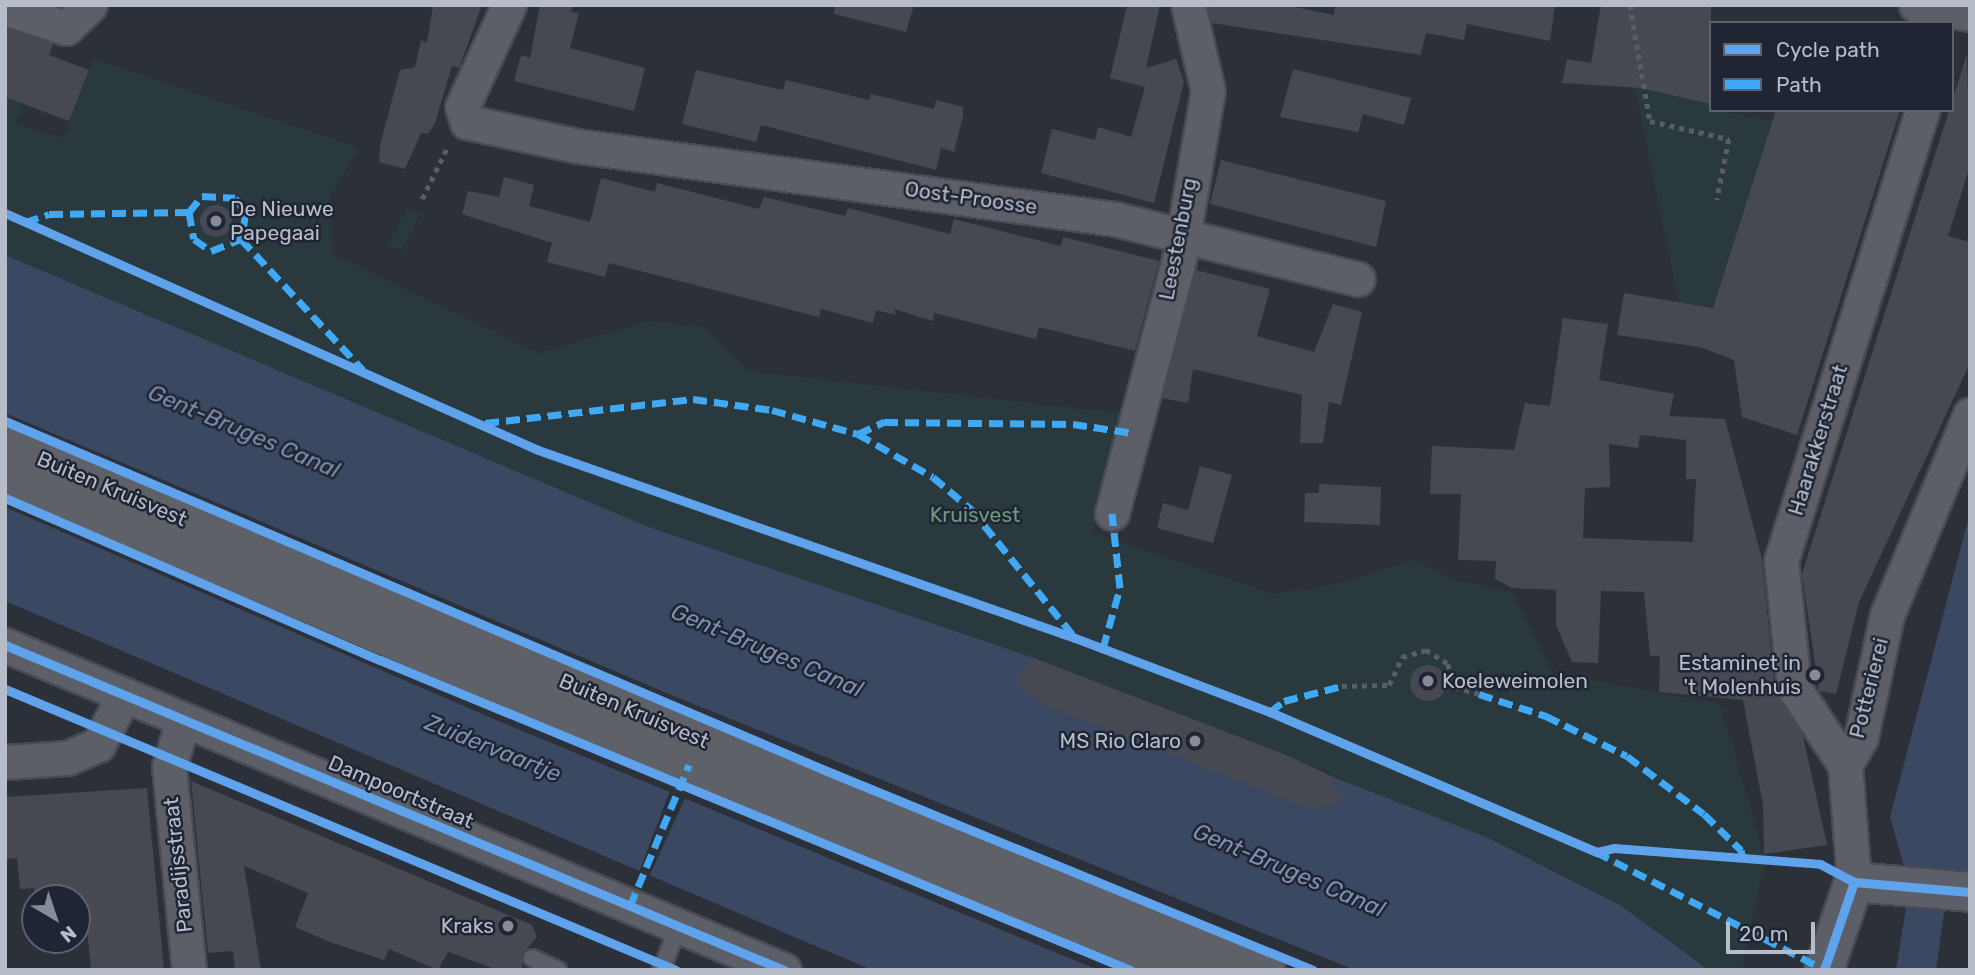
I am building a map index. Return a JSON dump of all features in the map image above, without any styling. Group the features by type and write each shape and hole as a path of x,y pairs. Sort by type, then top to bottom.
{"main road":[{"name":"Buiten Kruisvest","path":"5,443 817,789 1266,970"},
{"name":"Buiten Kruisvest","path":"5,474 793,810 1189,970"}],"street":[{"path":"5,8 58,28 78,21 90,5"},
{"path":"462,117 509,5"},
{"name":"Leestenburg","path":"1112,513 1179,261 1179,231 1208,91 1188,5"},
{"path":"1916,5 1959,16"},
{"name":"Haarakkerstraat","path":"1844,765 1794,688 1781,561 1921,112"},
{"name":"Oost-Proosse","path":"462,117 578,146 1179,231 1358,279"},
{"name":"Potterierei","path":"1824,970 1854,882 1844,765 1861,737 1887,615 1970,415"},
{"name":"Dampoortstraat","path":"5,645 784,970"},
{"path":"5,762 67,758 97,745 124,695"},
{"name":"Paradijsstraat","path":"184,720 169,767 189,970"},
{"path":"1854,882 1899,889 1964,892"}],"lane":[{"path":"661,970 679,926"},
{"path":"532,958 558,970"}],"path":[{"path":"1630,5 1650,121 1729,139 1717,200"},
{"path":"422,199 462,117"},
{"path":"1342,686 1389,685 1402,657 1426,650 1448,664 1455,687 1479,694"}],"green space":[{"name":"Kruisvest","path":"94,59 359,148 330,197 333,254 538,353 651,321 704,327 749,371 1126,414 1092,532 1272,594 1325,587 1415,560 1454,580 1512,592 1553,673 1720,704 1765,859 1742,970 1709,970 1620,905 1554,870 1284,754 1034,658 646,526 5,255 5,97 23,104 15,124 63,138"},
{"path":"1634,84 1709,103 1709,112 1774,121 1716,306 1679,303"},
{"path":"407,207 420,214 402,251 388,245"}],"water":[{"name":"Gent-Bruges Canal","path":"5,255 646,526 1034,658 1488,838 1620,905 1709,970 1355,970 676,697 5,413"},
{"name":"Zuidervaartje","path":"5,507 496,720 1098,970 872,970 5,601"},
{"path":"1970,513 1970,875 1944,913 1936,970 1896,970 1912,871 1905,869 1890,817"}],"pier":[{"path":"671,788 687,794 649,877 639,872"}],"building":[{"path":"433,5 482,5 459,68 452,66 435,123 428,134 421,133 405,169 379,162 380,145 400,70 415,67 421,40 427,43"},
{"path":"540,5 573,5 571,12 579,13 570,48 645,68 634,111 514,81 521,55 530,58"},
{"path":"835,5 914,5 906,32 834,14"},
{"path":"1127,5 1160,5 1146,68 1176,59 1184,82 1154,203 1041,173 1052,129 1095,140 1098,127 1131,137 1145,87 1110,78"},
{"path":"1208,5 1285,5 1334,15 1335,5 1555,5 1550,41 1467,24 1464,40 1426,33 1421,55 1212,23"},
{"path":"1601,5 1711,5 1709,104 1641,88 1562,83 1567,59 1591,63"},
{"path":"5,28 53,44 49,55 89,70 69,121 5,97"},
{"path":"1967,54 1970,166 1948,236 1970,242 1970,363 1859,602 1836,694 1819,691 1802,574 1949,112 1954,112 1954,95"},
{"path":"1293,69 1411,98 1404,125 1363,114 1358,132 1280,117"},
{"path":"696,70 783,90 786,80 869,100 871,94 934,109 936,100 963,107 963,116 954,152 941,148 936,170 761,125 756,142 682,124"},
{"path":"1775,112 1899,112 1797,435 1742,417 1734,360 1700,347 1617,335 1624,293 1713,308"},
{"path":"1221,160 1386,201 1376,247 1210,204"},
{"path":"504,177 534,185 529,206 590,222 601,178 655,192 657,183 759,209 764,197 845,216 848,208 950,234 954,219 1061,246 1063,237 1159,261 1135,351 1039,327 1036,339 934,313 933,321 894,309 896,315 876,310 873,323 821,309 819,317 609,263 605,277 547,262 552,243 462,214 468,191 499,197"},
{"name":"De Nieuwe Papegaai","path":"216,205 227,210 232,221 227,232 216,237 205,232 200,221 205,210"},
{"path":"1196,270 1270,289 1257,336 1314,352 1333,304 1362,312 1341,405 1329,402 1323,443 1300,443 1302,395 1193,369 1188,403 1162,398"},
{"path":"1563,318 1608,324 1599,380 1674,394 1669,416 1725,419 1762,559 1775,691 1803,736 1827,845 1764,854 1763,805 1743,700 1659,692 1660,656 1650,656 1644,592 1601,591 1598,663 1572,662 1556,625 1556,590 1512,588 1495,579 1496,561 1458,560 1461,494 1430,494 1432,446 1514,450 1525,403 1550,406","holes":["1640,435 1686,440 1686,479 1696,479 1693,542 1583,538 1585,488 1610,487 1609,444 1638,448"]},
{"path":"1200,466 1232,475 1213,543 1157,528 1163,503 1188,510"},
{"path":"1319,484 1381,487 1380,525 1304,522 1305,493 1319,493"},
{"name":"MS Rio Claro","path":"1034,658 1284,754 1329,775 1343,799 1312,810 1048,706 1020,688 1020,675"},
{"name":"Koeleweimolen","path":"1428,665 1440,671 1446,683 1440,695 1428,701 1416,695 1410,683 1416,671"},
{"path":"191,781 532,925 537,937 522,954 522,970 498,970 448,952 438,970 389,949 384,960 330,942 295,927 308,893 244,866 261,970 235,970 233,951 208,953"},
{"path":"147,788 164,970 91,970 91,884 21,884 20,889 17,858 5,859 5,797"}],"marked path":[{"path":"25,222 49,214 189,212 202,196 235,198 246,212 241,239 363,370"},
{"path":"189,212 194,239 211,251 241,239"},
{"path":"485,423 693,399 772,410 858,434 933,477 971,509 1074,636"},
{"path":"858,434 884,422 1073,424 1133,433"},
{"path":"1103,648 1120,588 1112,513"},
{"path":"1270,712 1284,701 1342,686"},
{"path":"1479,694 1546,716 1627,756 1704,814 1741,850 1744,861"},
{"path":"630,906 689,765"},
{"path":"1596,852 1824,969"}],"cycle path":[{"path":"5,213 538,450 1075,638 1270,712 1597,852 1614,848 1820,864 1854,882 1970,892"},
{"path":"5,421 827,771 1313,970"},
{"path":"5,498 380,660 1130,970"},
{"path":"5,645 784,970"},
{"path":"5,689 676,970"},
{"path":"1824,970 1854,882"}],"place":[{"name":"De Nieuwe Papegaai","path":"216,221"},
{"name":"Estaminet in 't Molenhuis","path":"1815,675"},
{"name":"Koeleweimolen","path":"1428,681"},
{"name":"MS Rio Claro","path":"1195,741"},
{"name":"Kraks","path":"508,926"}]}
